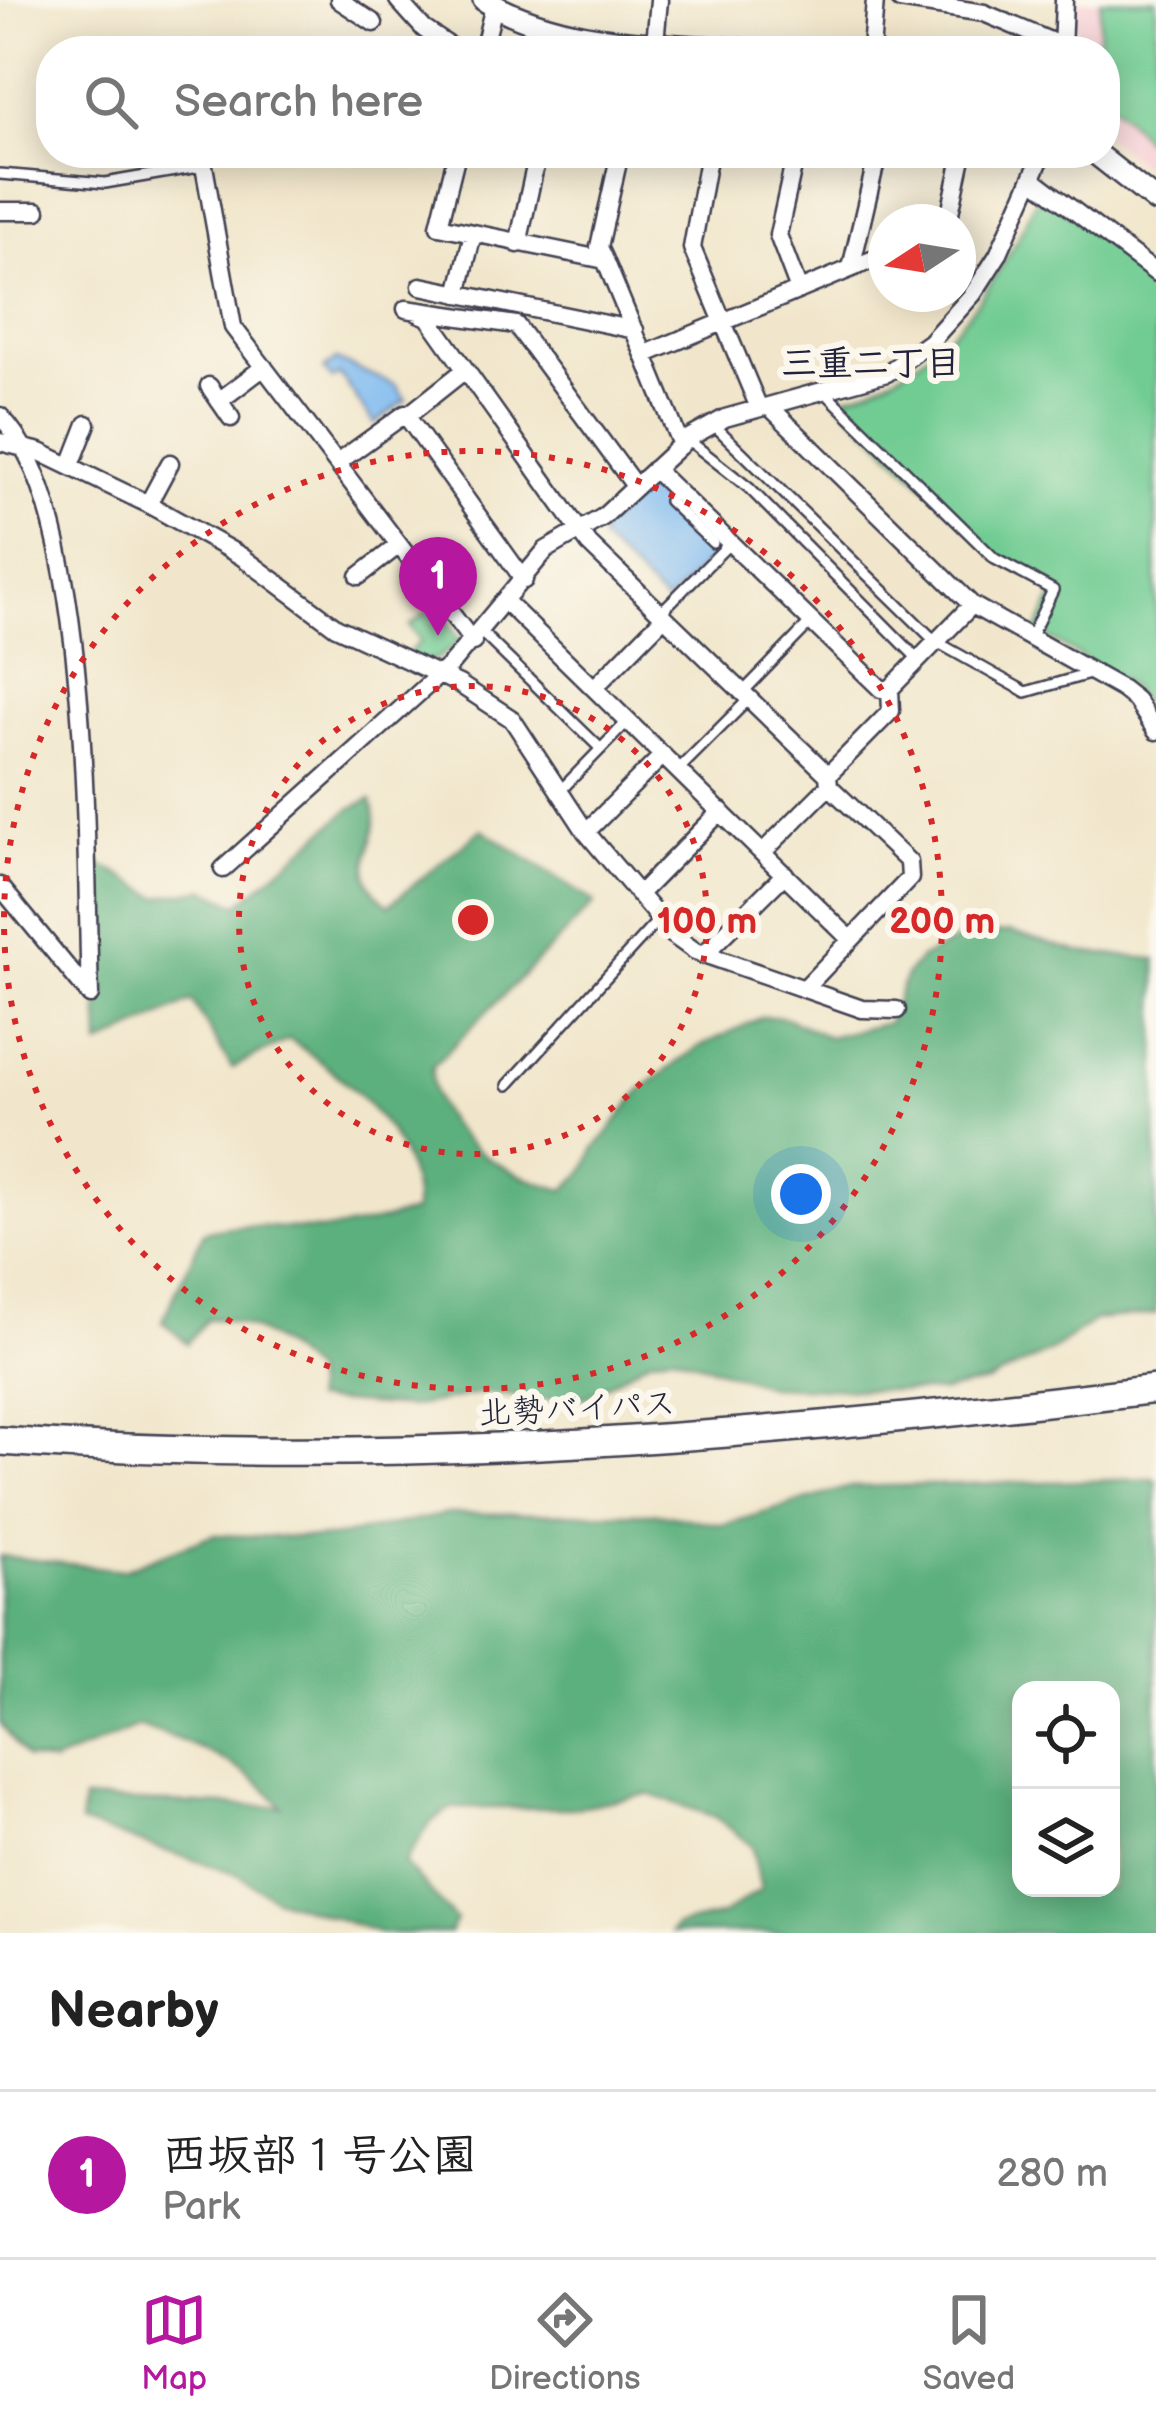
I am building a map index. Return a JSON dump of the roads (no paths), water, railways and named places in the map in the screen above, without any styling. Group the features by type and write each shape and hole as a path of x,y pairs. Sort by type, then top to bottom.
{"highway":[{"name":"北勢バイパス","path":"0,1441 300,1452 566,1446 879,1420 1156,1389"}],"street":[{"path":"398,0 432,36"},
{"path":"656,36 659,0"},
{"path":"872,36 875,0"},
{"path":"900,0 1008,21 1037,36"},
{"path":"1008,21 1010,0"},
{"path":"1063,36 1064,0"},
{"path":"342,1 374,23"},
{"path":"485,36 489,3 556,32 592,36"},
{"path":"205,168 233,327 399,545 477,638"},
{"path":"453,168 439,226 605,260"},
{"path":"518,244 535,168"},
{"path":"617,168 599,247 684,442"},
{"path":"706,168 691,241 764,407 971,605 1094,671 1136,700 1156,731"},
{"path":"793,168 778,236 799,290"},
{"path":"851,268 874,168"},
{"path":"951,204 960,168"},
{"path":"223,869 477,638 546,550 603,517 684,442 712,424 887,374 930,341 986,275 1038,168"},
{"path":"1114,168 1156,201"},
{"path":"1034,180 1156,274"},
{"path":"0,212 37,211"},
{"path":"458,294 473,234"},
{"path":"646,354 868,261"},
{"path":"421,286 635,330"},
{"path":"635,486 516,325 436,310 412,311 428,317 580,530 660,617 909,862 910,878 805,988"},
{"path":"231,418 214,394 264,367"},
{"path":"337,463 465,370"},
{"path":"0,416 27,446 74,630 90,995 0,886"},
{"path":"406,416 524,580"},
{"path":"70,465 87,424"},
{"path":"0,442 27,446 148,504 241,556 336,627 439,674 512,719 586,832 674,936 703,955 862,1009 897,1010"},
{"path":"148,504 170,464"},
{"path":"654,469 722,543 881,689 890,689"},
{"path":"359,576 399,545"},
{"path":"508,603 849,938"},
{"path":"763,852 891,711 890,689 971,605"},
{"path":"594,688 660,617"},
{"path":"586,832 662,755"},
{"path":"641,892 721,811"},
{"path":"703,955 784,874"}],"lane":[{"path":"0,175 106,183 193,168"},
{"path":"825,392 995,559 1053,590 1031,636"},
{"path":"712,424 935,641 1026,692 1094,671"},
{"path":"684,442 749,488 918,659"},
{"path":"660,617 722,543"},
{"path":"678,770 811,622"},
{"path":"477,638 601,749"},
{"path":"560,791 628,722"},
{"path":"508,1084 660,918"}],"water":[{"path":"336,360 396,385 406,400 374,424 340,375 332,379 324,369"},
{"path":"649,488 664,488 723,545 666,603 601,540 602,528"}],"place":[{"name":"西坂部１号公園","path":"438,636"}],"district":[{"name":"三重二丁目","path":"871,362"}]}
